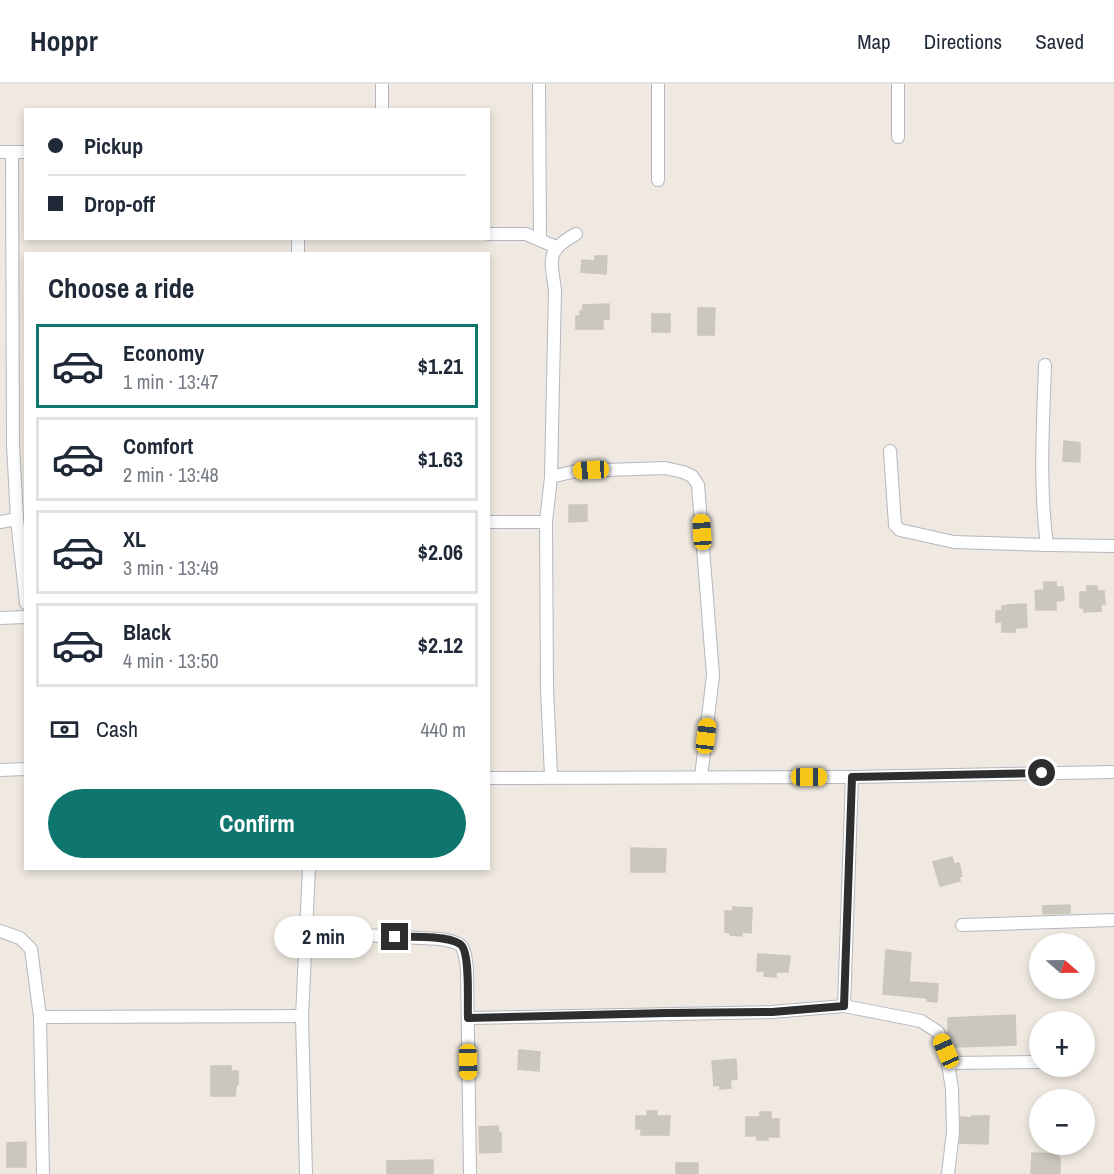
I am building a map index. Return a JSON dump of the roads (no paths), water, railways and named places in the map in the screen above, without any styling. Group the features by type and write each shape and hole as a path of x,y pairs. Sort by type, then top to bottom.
{"street":[{"path":"382,84 382,108"},
{"path":"538,84 540,239"},
{"path":"658,84 658,180"},
{"path":"898,84 898,137"},
{"path":"24,152 6,152 13,444 24,582"},
{"path":"490,234 526,234 556,247"},
{"path":"551,776 547,688 546,522 551,477 555,290 550,265 551,255 556,247 576,234"},
{"path":"1046,365 1042,510 1047,545"},
{"path":"890,451 895,525 900,530 954,542 1114,546"},
{"path":"551,477 576,471 665,468 692,476 698,485 713,675 701,777"},
{"path":"0,522 18,519"},
{"path":"490,522 546,522"},
{"path":"0,618 24,617"},
{"path":"0,770 24,769"},
{"path":"490,778 551,776 852,777 1114,772"},
{"path":"844,1006 852,777"},
{"path":"306,1174 302,1016 309,870"},
{"path":"962,925 1114,920"},
{"path":"0,931 20,938 31,949 40,1017 43,1174"},
{"path":"305,932 440,939 459,943 464,948 467,969 470,1174"},
{"path":"468,1018 772,1012 844,1006 921,1022 938,1032 946,1051 952,1089 953,1132 948,1174"},
{"path":"40,1017 302,1016"},
{"path":"948,1063 1029,1062"}]}
